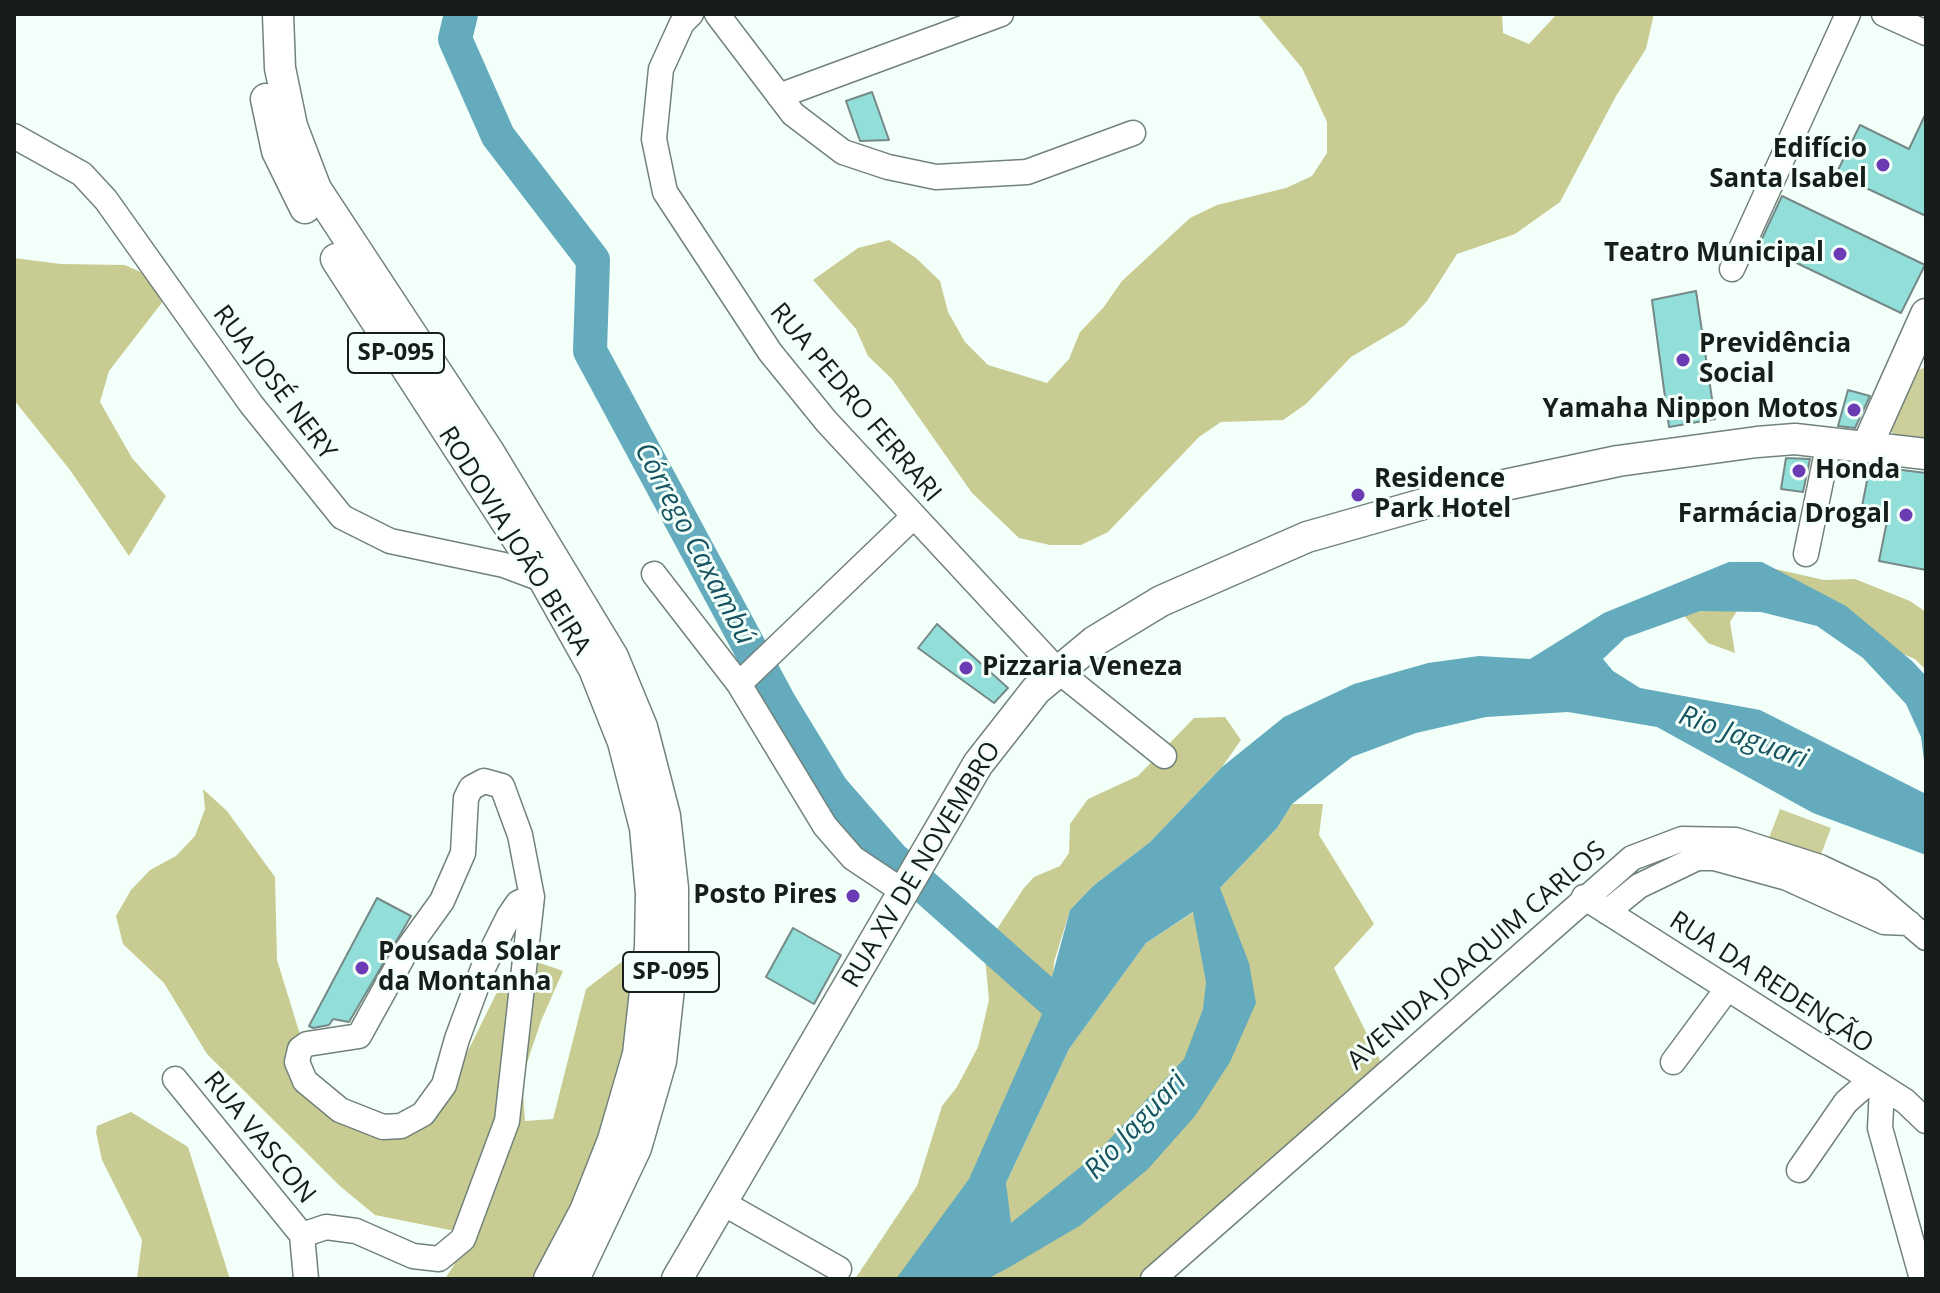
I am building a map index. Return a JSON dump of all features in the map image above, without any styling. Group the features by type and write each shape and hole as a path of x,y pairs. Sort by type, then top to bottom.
{"main road":[{"name":"RODOVIA JOÃO BEIRA","path":"261,14 261,75 277,151 310,219 544,580 594,669 623,742 645,828 651,894 647,1000 638,1054 613,1140 585,1211 549,1279"},
{"name":"RODOVIA JOÃO BEIRA","path":"278,14 280,68 292,126 316,189 489,452 613,657 642,727 665,816 673,888 673,952 661,1061 636,1148 574,1279"},
{"path":"1867,446 1926,314"},
{"name":"RUA XV DE NOVEMBRO","path":"677,1279 978,764 1036,690 1095,641 1161,601 1322,533 1448,497 1618,461 1757,442 1829,442 1926,454"}],"street":[{"name":"RUA PEDRO FERRARI","path":"691,14 682,23 661,69 654,139 665,192 770,352 912,518 1057,670 1164,756"},
{"path":"717,14 793,114 843,152 936,177 1027,172 1133,133"},
{"path":"779,96 1001,14"},
{"path":"1732,269 1848,14"},
{"path":"1884,14 1926,33"},
{"name":"RUA JOSÉ NERY","path":"14,136 82,174 106,200 251,404 342,517 390,541 504,565 544,580"},
{"path":"1806,554 1829,442"},
{"path":"744,680 912,518"},
{"path":"654,574 744,680 825,826 853,858 910,883"},
{"path":"302,1235 326,1227 356,1231 413,1256 439,1259 463,1239 507,1121 532,897 520,835 502,786 484,781 471,788 466,798 463,853 442,901 406,951 359,1036 314,1042 300,1049 297,1062 305,1081 340,1110 383,1127 401,1126 423,1114 444,1085 484,966 509,916 518,903 532,897"},
{"name":"AVENIDA JOAQUIM CARLOS","path":"1155,1278 1584,897 1632,858 1682,839 1736,840 1833,873 1871,891 1918,930"},
{"path":"1607,912 1639,886 1697,858 1714,858 1787,878 1884,922 1918,930"},
{"name":"RUA DA REDENÇÃO","path":"1584,897 1876,1084 1926,1121"},
{"path":"1673,1062 1727,989"},
{"name":"RUA VASCON","path":"175,1079 302,1235 306,1279"},
{"path":"1799,1170 1846,1102 1876,1084 1880,1128 1922,1279"},
{"path":"723,1203 839,1269"}],"green space":[{"path":"1257,14 1502,14 1503,33 1529,44 1557,14 1653,14 1653,18 1646,49 1616,96 1560,202 1515,234 1457,254 1427,301 1405,325 1351,357 1306,404 1283,420 1221,422 1199,437 1108,532 1081,545 1050,545 1019,538 972,493 892,379 868,356 856,329 813,280 858,248 889,240 916,258 940,281 948,312 965,342 988,365 1047,383 1069,359 1080,332 1103,308 1122,281 1190,218 1217,205 1286,188 1312,176 1327,153 1327,122 1302,68"},
{"path":"14,258 61,264 125,265 174,287 109,371 100,402 132,458 166,496 129,556 70,470 14,400"},
{"path":"1926,367 1926,442 1889,430 1911,373"},
{"path":"1762,566 1824,580 1855,579 1910,601 1926,612 1926,670 1915,659 1888,648 1746,597 1730,622 1735,653 1708,643 1666,595"},
{"path":"1225,717 1241,740 1222,767 1150,842 1093,886 1070,910 1054,962 1052,1008 978,1185 902,1279 855,1279 917,1186 942,1106 957,1087 978,1047 989,1000 985,957 997,929 1034,877 1060,866 1069,853 1070,824 1088,799 1138,776 1194,718"},
{"path":"203,789 227,811 275,877 277,960 310,1067 357,1112 391,1135 424,1116 464,1059 496,994 537,962 563,971 541,1021 522,1078 525,1121 553,1119 586,989 624,960 649,1019 627,1094 534,1279 445,1279 454,1265 455,1231 375,1215 341,1187 207,1054 164,983 123,944 116,916 131,890 150,870 176,856 195,836 205,809"},
{"path":"1292,804 1323,804 1319,835 1374,924 1334,968 1381,1062 1296,1148 1148,1279 975,1279 1010,1224 1006,1183 1069,1049 1146,943 1203,906 1277,828"},
{"path":"1780,809 1831,828 1820,857 1769,838"},
{"path":"131,1112 188,1147 230,1279 137,1279 142,1240 102,1160 96,1132 97,1126"}],"water":[{"name":"Rio Jaguari","path":"1729,562 1762,562 1846,606 1926,676 1926,776 1921,737 1906,704 1863,658 1817,626 1761,612 1700,611 1625,638 1603,659 1613,671 1640,688 1760,710 1926,794 1926,855 1813,813 1657,727 1568,712 1486,717 1416,733 1352,757 1292,804 1277,828 1220,888 1249,963 1256,1003 1230,1062 1195,1116 1148,1169 1081,1225 1008,1268 987,1279 896,1279 969,1179 1042,1014 1070,910 1093,886 1150,842 1222,767 1284,717 1354,684 1428,663 1479,656 1530,659 1604,613","holes":["1193,912 1206,982 1203,1009 1184,1059 1094,1156 1011,1223 1006,1183 1069,1049 1146,943"]}],"building":[{"path":"872,92 889,140 860,141 846,101"},
{"name":"Edifício Santa Isabel","path":"1926,113 1926,216 1836,174 1860,125 1909,149"},
{"name":"Teatro Municipal","path":"1782,196 1925,265 1901,313 1759,245"},
{"name":"Previdência Social","path":"1696,291 1715,419 1669,427 1652,300"},
{"name":"Yamaha Nippon Motos","path":"1848,390 1870,396 1855,428 1838,426"},
{"name":"Honda","path":"1786,458 1810,459 1803,492 1781,489"},
{"name":"Farmácia Drogal","path":"1870,466 1926,473 1926,570 1879,561 1887,521 1860,516"},
{"name":"Pizzaria Veneza","path":"937,624 1008,688 994,703 918,648"},
{"name":"Pousada Solar da Montanha","path":"377,898 411,916 349,1022 333,1019 329,1025 309,1026"},
{"path":"793,928 841,955 814,1004 766,977"}],"waterway":[{"name":"Córrego Caxambú","path":"461,14 455,39 498,136 593,260 590,351 779,702 832,789 892,858 1061,1008"}],"place":[{"name":"Edifício Santa Isabel","path":"1883,165"},
{"name":"Teatro Municipal","path":"1840,254"},
{"name":"Previdência Social","path":"1683,360"},
{"name":"Yamaha Nippon Motos","path":"1854,410"},
{"name":"Honda","path":"1799,471"},
{"name":"Residence Park Hotel","path":"1358,495"},
{"name":"Farmácia Drogal","path":"1906,515"},
{"name":"Pizzaria Veneza","path":"966,668"},
{"name":"Posto Pires","path":"853,896"},
{"name":"Pousada Solar da Montanha","path":"362,968"}]}
